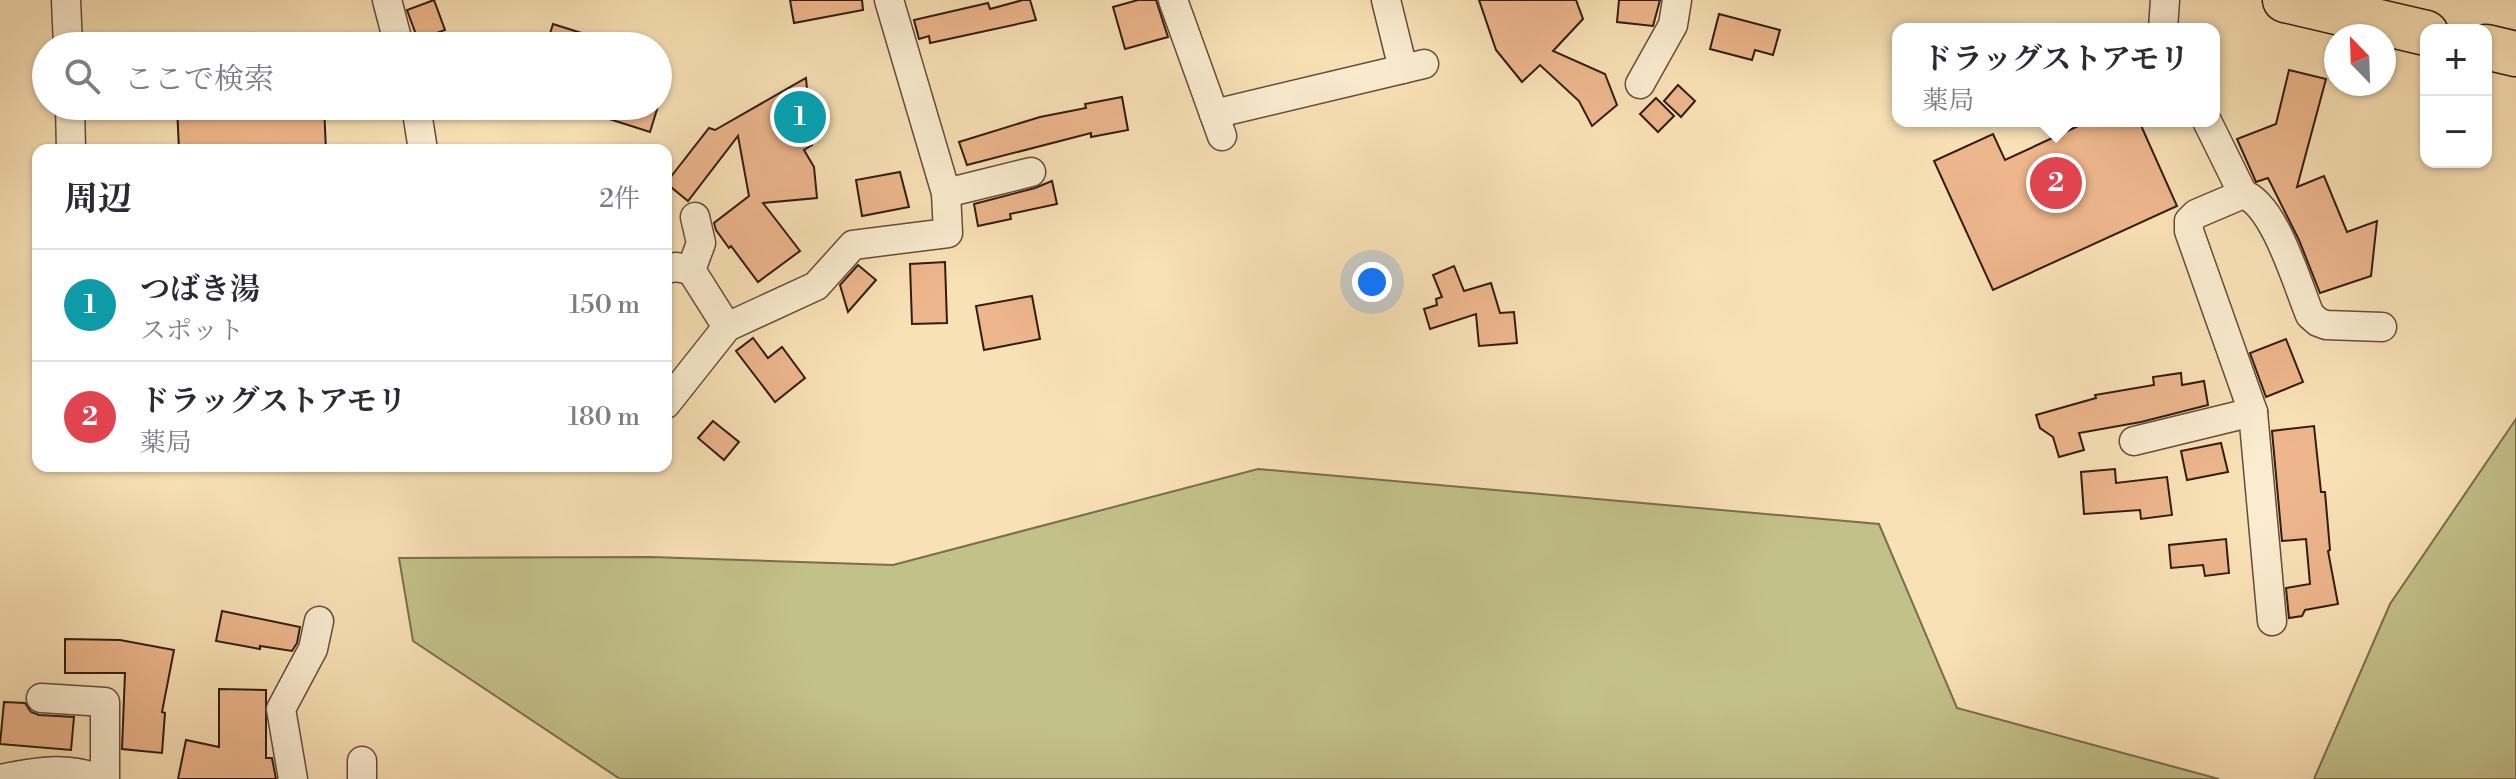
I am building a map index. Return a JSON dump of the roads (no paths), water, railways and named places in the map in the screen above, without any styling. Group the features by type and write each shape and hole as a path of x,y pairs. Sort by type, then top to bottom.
{"main road":[{"path":"2285,0 2420,32"},
{"path":"2492,48 2516,54"}],"street":[{"path":"66,0 67,32"},
{"path":"387,0 395,32"},
{"path":"672,396 727,327 816,286 853,245 948,233 946,193 889,0"},
{"path":"1173,0 1218,125 1414,67 1386,0"},
{"path":"1640,84 1673,25 1677,0"},
{"path":"2163,23 2165,0"},
{"path":"70,120 71,144"},
{"path":"418,120 422,144"},
{"path":"2210,127 2243,194 2255,200 2265,212 2310,315 2326,325 2382,327"},
{"path":"946,193 1031,172"},
{"path":"2243,194 2196,214 2188,226 2253,412 2272,621"},
{"path":"695,217 701,243 678,269 727,327"},
{"path":"2134,441 2253,412"},
{"path":"293,779 281,709 313,649 319,621"},
{"path":"0,779 55,771 102,779 105,702 41,698"}],"place":[{"name":"つばき湯","path":"800,117"},
{"name":"ドラッグストアモリ","path":"2056,183"}]}
